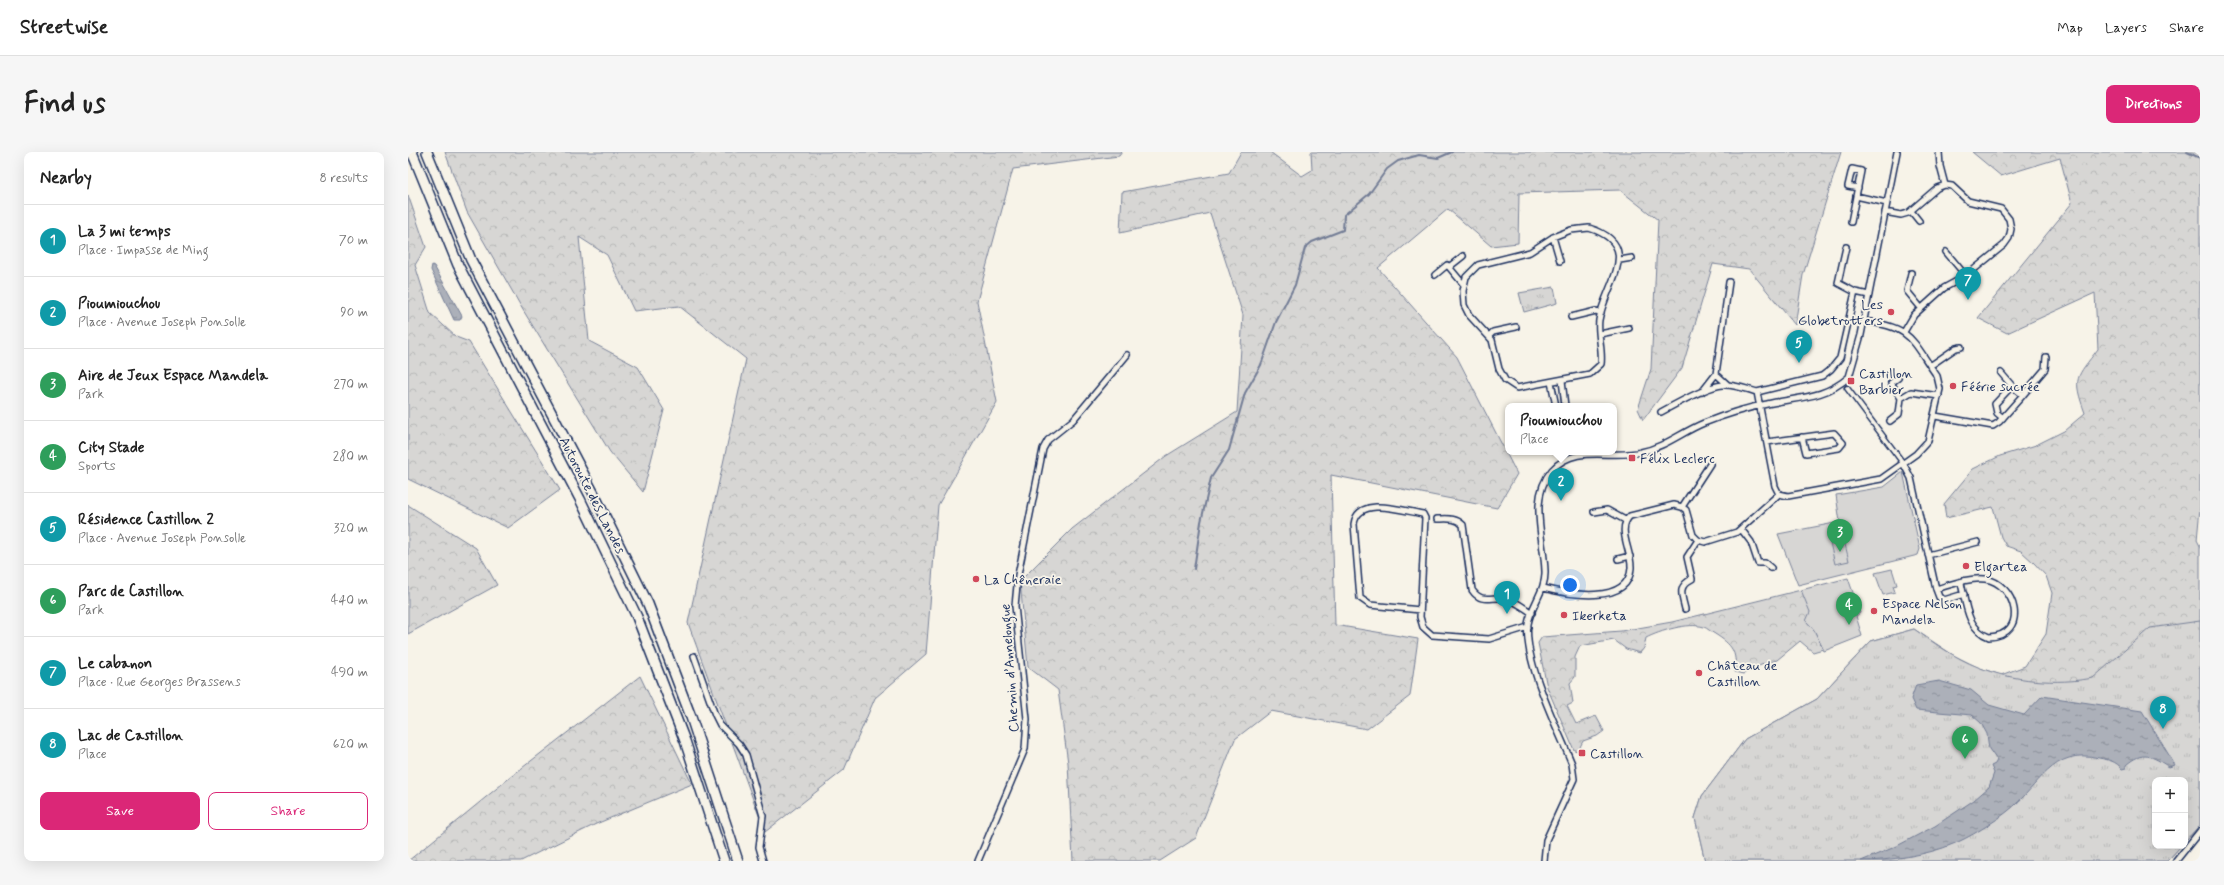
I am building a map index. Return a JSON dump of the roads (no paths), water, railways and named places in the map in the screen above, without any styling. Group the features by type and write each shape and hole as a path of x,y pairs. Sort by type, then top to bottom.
{"highway":[{"name":"Autoroute des Landes","path":"412,152 458,265 580,499 637,617 685,741 724,861"},
{"name":"Autoroute des Landes","path":"427,152 471,260 593,492 648,604 691,717 738,861"}],"street":[{"path":"1617,454 1639,453 1657,448 1703,424 1760,406 1827,393 1840,386 1849,377 1864,321 1897,152"},
{"path":"1939,152 1940,166 1946,185"},
{"path":"1885,212 1902,215 1911,211 1937,188 1946,185 1952,186 1968,201 2001,209 2006,214 2011,224 2009,238 2004,245 1966,276 1944,288 1921,308 1914,315 1904,332"},
{"path":"1851,222 1858,188"},
{"path":"1856,196 1887,203"},
{"path":"1911,211 1919,220"},
{"path":"1589,228 1610,237 1616,245 1620,260 1599,322 1602,357 1598,369 1590,374 1562,380 1517,388 1511,386 1505,380 1499,369 1492,340 1469,315 1464,305 1464,285 1466,277 1478,265 1530,252 1553,237 1577,229 1589,228"},
{"path":"1553,237 1560,261"},
{"path":"1846,247 1838,283 1855,292 1869,295"},
{"path":"1946,252 1966,276"},
{"path":"1435,275 1447,265 1449,267 1463,256"},
{"path":"1620,260 1632,258"},
{"path":"1449,267 1464,285"},
{"path":"1911,273 1907,291 1921,308"},
{"path":"1701,393 1716,374 1729,282"},
{"path":"1662,412 1721,385 1757,392 1822,376 1831,369 1840,358 1855,292"},
{"path":"1571,316 1596,312 1601,313"},
{"path":"1779,494 1788,496 1866,483 1881,479 1923,448 1928,440 1939,396 1940,382 1930,366 1904,332 1891,325 1864,321"},
{"path":"1489,336 1493,332 1516,327"},
{"path":"1600,334 1629,328"},
{"path":"1930,366 1956,348 1961,347"},
{"name":"Chemin d’Annelongue","path":"978,861 1026,749 1027,720 1015,606 1018,576 1043,449 1048,440 1073,420 1127,355"},
{"path":"1934,416 1988,427 1996,425 2045,369 2046,357"},
{"path":"2001,373 2013,387 2023,395"},
{"path":"1716,374 1728,386"},
{"path":"1890,422 1899,414 1901,398 1891,383 1898,378"},
{"path":"1562,380 1565,403"},
{"path":"1551,382 1556,403"},
{"path":"2003,418 1997,413 1995,404 2010,388 2013,387"},
{"path":"1847,388 1903,463 1911,478 1936,589 1939,596 1944,600 1964,594"},
{"path":"1757,392 1775,486 1779,494"},
{"path":"1901,398 1911,392 1939,396"},
{"path":"1767,442 1802,437 1834,433 1843,443 1839,448 1806,453 1802,437"},
{"path":"1544,861 1546,840 1574,779 1572,764 1532,660 1528,627 1532,613 1543,588 1545,570 1539,500 1542,489 1552,470 1570,455"},
{"path":"1682,507 1710,464"},
{"path":"1543,588 1588,595 1615,591 1624,585 1630,577 1630,556 1623,527 1625,520 1630,516 1674,505 1682,507 1686,510 1693,535 1698,540 1705,542 1731,536 1741,529 1779,494"},
{"path":"1420,610 1370,605 1360,598 1354,524 1355,517 1364,508 1374,506 1423,514 1425,518 1420,610 1424,627 1432,634 1489,639 1528,627"},
{"path":"1594,512 1606,510 1625,520"},
{"path":"1437,519 1454,519 1459,521 1462,525 1472,590 1476,597 1484,599 1505,598 1532,613"},
{"path":"1741,529 1751,542 1758,563 1765,563 1771,568"},
{"path":"1685,609 1681,588 1684,583 1692,579 1687,557 1698,540"},
{"path":"1928,555 1978,542"},
{"path":"1618,559 1630,556"},
{"path":"1936,589 1960,583 1985,578 1997,583 2007,591 2015,612 2011,628 2004,634 1997,637 1989,637 1981,634 1972,623 1960,583"},
{"path":"694,656 720,725 739,744 746,754 763,816 759,847 763,861"},
{"path":"2176,861 2200,830"}],"water":[{"path":"432,265 434,266 462,316 460,320 454,320 431,270"},
{"path":"1939,681 1971,690 1989,705 2024,715 2042,696 2142,711 2175,765 2169,767 2158,760 2148,756 2143,756 2132,760 2126,765 2126,768 2122,769 2120,766 2109,760 2083,756 2069,758 2058,763 2048,771 2003,815 1959,842 1932,851 1895,859 1861,861 1895,847 1935,826 1974,800 1989,787 1994,773 1991,766 1995,764 1997,760 1989,749 1987,734 1981,723 1972,715 1916,710 1911,699 1916,685"}],"waterway":[{"path":"1194,569 1201,522 1211,478 1229,450 1245,393 1261,365 1276,322 1295,285 1305,248 1312,242 1343,230 1344,215 1369,194 1387,169 1398,161 1419,155 1438,158 1452,152"},
{"path":"2187,152 2200,158"}],"place":[{"name":"Le cabanon","path":"1968,300"},
{"name":"Les Globetrotters","path":"1891,312"},
{"name":"Résidence Castillon 2","path":"1799,363"},
{"name":"Castillon Barbier","path":"1851,381"},
{"name":"Féérie sucrée","path":"1953,386"},
{"name":"Félix Leclerc","path":"1632,458"},
{"name":"Pioumiouchou","path":"1561,501"},
{"name":"Aire de Jeux Espace Mandela","path":"1840,552"},
{"name":"Elgartea","path":"1966,566"},
{"name":"La Chêneraie","path":"976,579"},
{"name":"Espace Nelson Mandela","path":"1874,611"},
{"name":"La 3 mi temps","path":"1507,614"},
{"name":"Ikerketa","path":"1564,615"},
{"name":"City Stade","path":"1849,625"},
{"name":"Château de Castillon","path":"1699,673"},
{"name":"Lac de Castillon","path":"2163,729"},
{"name":"Castillon","path":"1582,753"},
{"name":"Parc de Castillon","path":"1965,759"}]}
